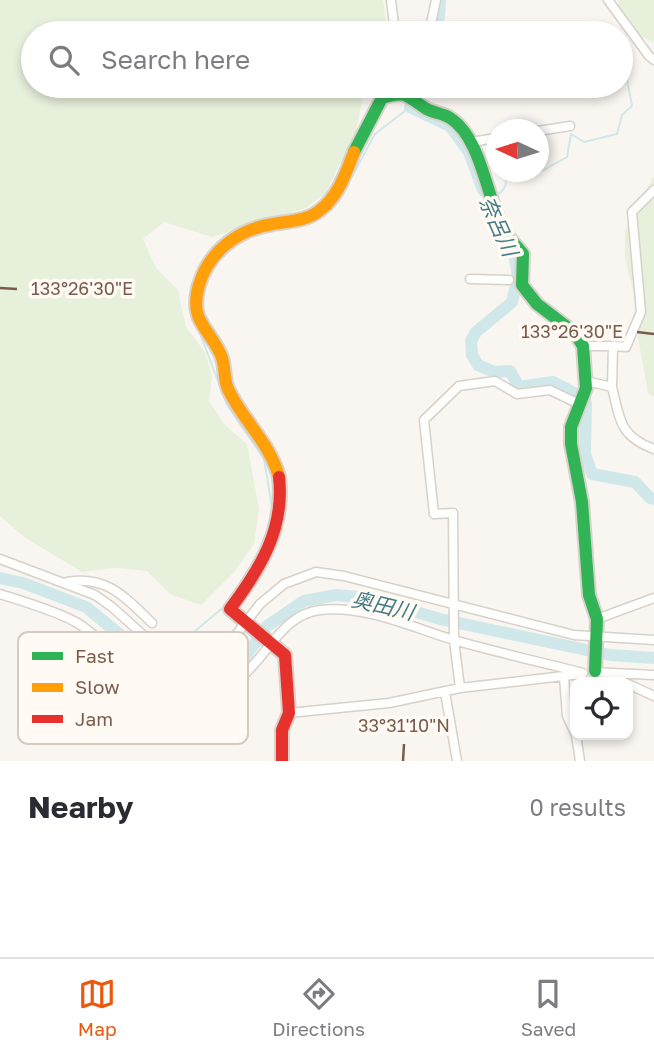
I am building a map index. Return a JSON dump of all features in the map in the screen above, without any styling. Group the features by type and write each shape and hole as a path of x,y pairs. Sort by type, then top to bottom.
{"street":[{"path":"391,0 394,21"},
{"path":"432,21 436,0"},
{"path":"608,0 623,21"},
{"path":"633,34 654,60"},
{"path":"282,761 282,730 289,713 285,655 230,609 248,586 273,542 280,513 280,485 271,454 234,400 226,382 222,354 199,323 195,305 197,287 214,255 235,236 268,225 307,219 328,204 382,98"},
{"path":"413,98 427,110 451,118 471,142 503,229 523,254 522,285 537,304 575,333 583,346 583,393 571,427 570,444 582,502 589,595 597,619 591,670"},
{"path":"549,129 570,125"},
{"path":"471,142 486,140"},
{"path":"583,346 626,347 641,312 632,212 654,190"},
{"path":"470,279 509,279"},
{"path":"612,346 612,387 623,429 638,443 654,449"},
{"path":"460,688 454,640 453,513 434,514 425,420 459,386 495,381 517,394 550,390 583,393 612,387"},
{"path":"0,559 95,596 113,607 140,632"},
{"path":"239,632 260,604 284,584 316,572 344,576 454,607 596,641 654,640"},
{"path":"65,583 86,579 117,590 152,623"},
{"path":"0,594 77,623 88,632"},
{"path":"597,619 654,598"},
{"path":"248,672 286,626 320,610 364,612 454,640 591,670 654,675"},
{"path":"289,713 389,703 460,688 564,677 591,670 610,677"},
{"path":"564,677 570,723"},
{"path":"633,686 654,696"},
{"path":"445,692 457,761"},
{"path":"576,740 580,761"}],"green space":[{"path":"0,0 383,0 386,21 21,21 21,98 362,98 362,102 353,145 338,167 326,193 306,208 212,237 164,222 143,239 156,268 178,290 186,327 205,352 212,376 209,401 225,425 247,444 259,509 254,544 235,571 201,605 170,594 147,571 115,568 82,572 24,537 0,516"},
{"path":"619,0 654,0 654,42 633,34 633,21 620,21 617,7"},
{"path":"654,176 654,397 648,393 637,332 633,290 625,258 625,231"}],"waterway":[{"name":"奈呂川","path":"438,21 440,0"},
{"name":"奈呂川","path":"413,98 410,107 450,126 469,152 483,190"},
{"path":"549,167 567,157 571,134 584,142 617,134 622,115 632,106 630,98"},
{"path":"323,215 338,202 375,134 410,107"},
{"path":"497,194 506,182"},
{"name":"奈呂川","path":"489,207 501,237 513,248 518,277 512,302 476,332 471,341 472,355 478,365 494,372 510,371 519,387 553,382 584,398 585,454 592,474 635,482 654,499"},
{"path":"191,293 195,279"},
{"path":"201,336 227,405 264,459 272,507 266,540"},
{"name":"奥田川","path":"0,578 23,583 86,607 117,632"},
{"name":"奥田川","path":"248,653 267,626 304,601 336,595 369,598 440,619 610,655 654,658"},
{"path":"194,632 225,606"}],"traffic: fast":[{"path":"354,152 382,98"},
{"path":"409,98 428,110 450,118 461,127 476,154 503,229 523,254 522,285 537,304 575,333 583,346 586,388 571,427 571,444 582,502 589,595 597,619 595,671"}],"traffic: slow":[{"path":"279,477 269,453 228,389 222,357 201,322 196,297 210,262 227,244 260,227 303,219 326,205 336,192 354,152"}],"traffic: jam":[{"path":"279,477 278,514 268,548 230,609 285,655 289,713 282,730 282,761"}]}
